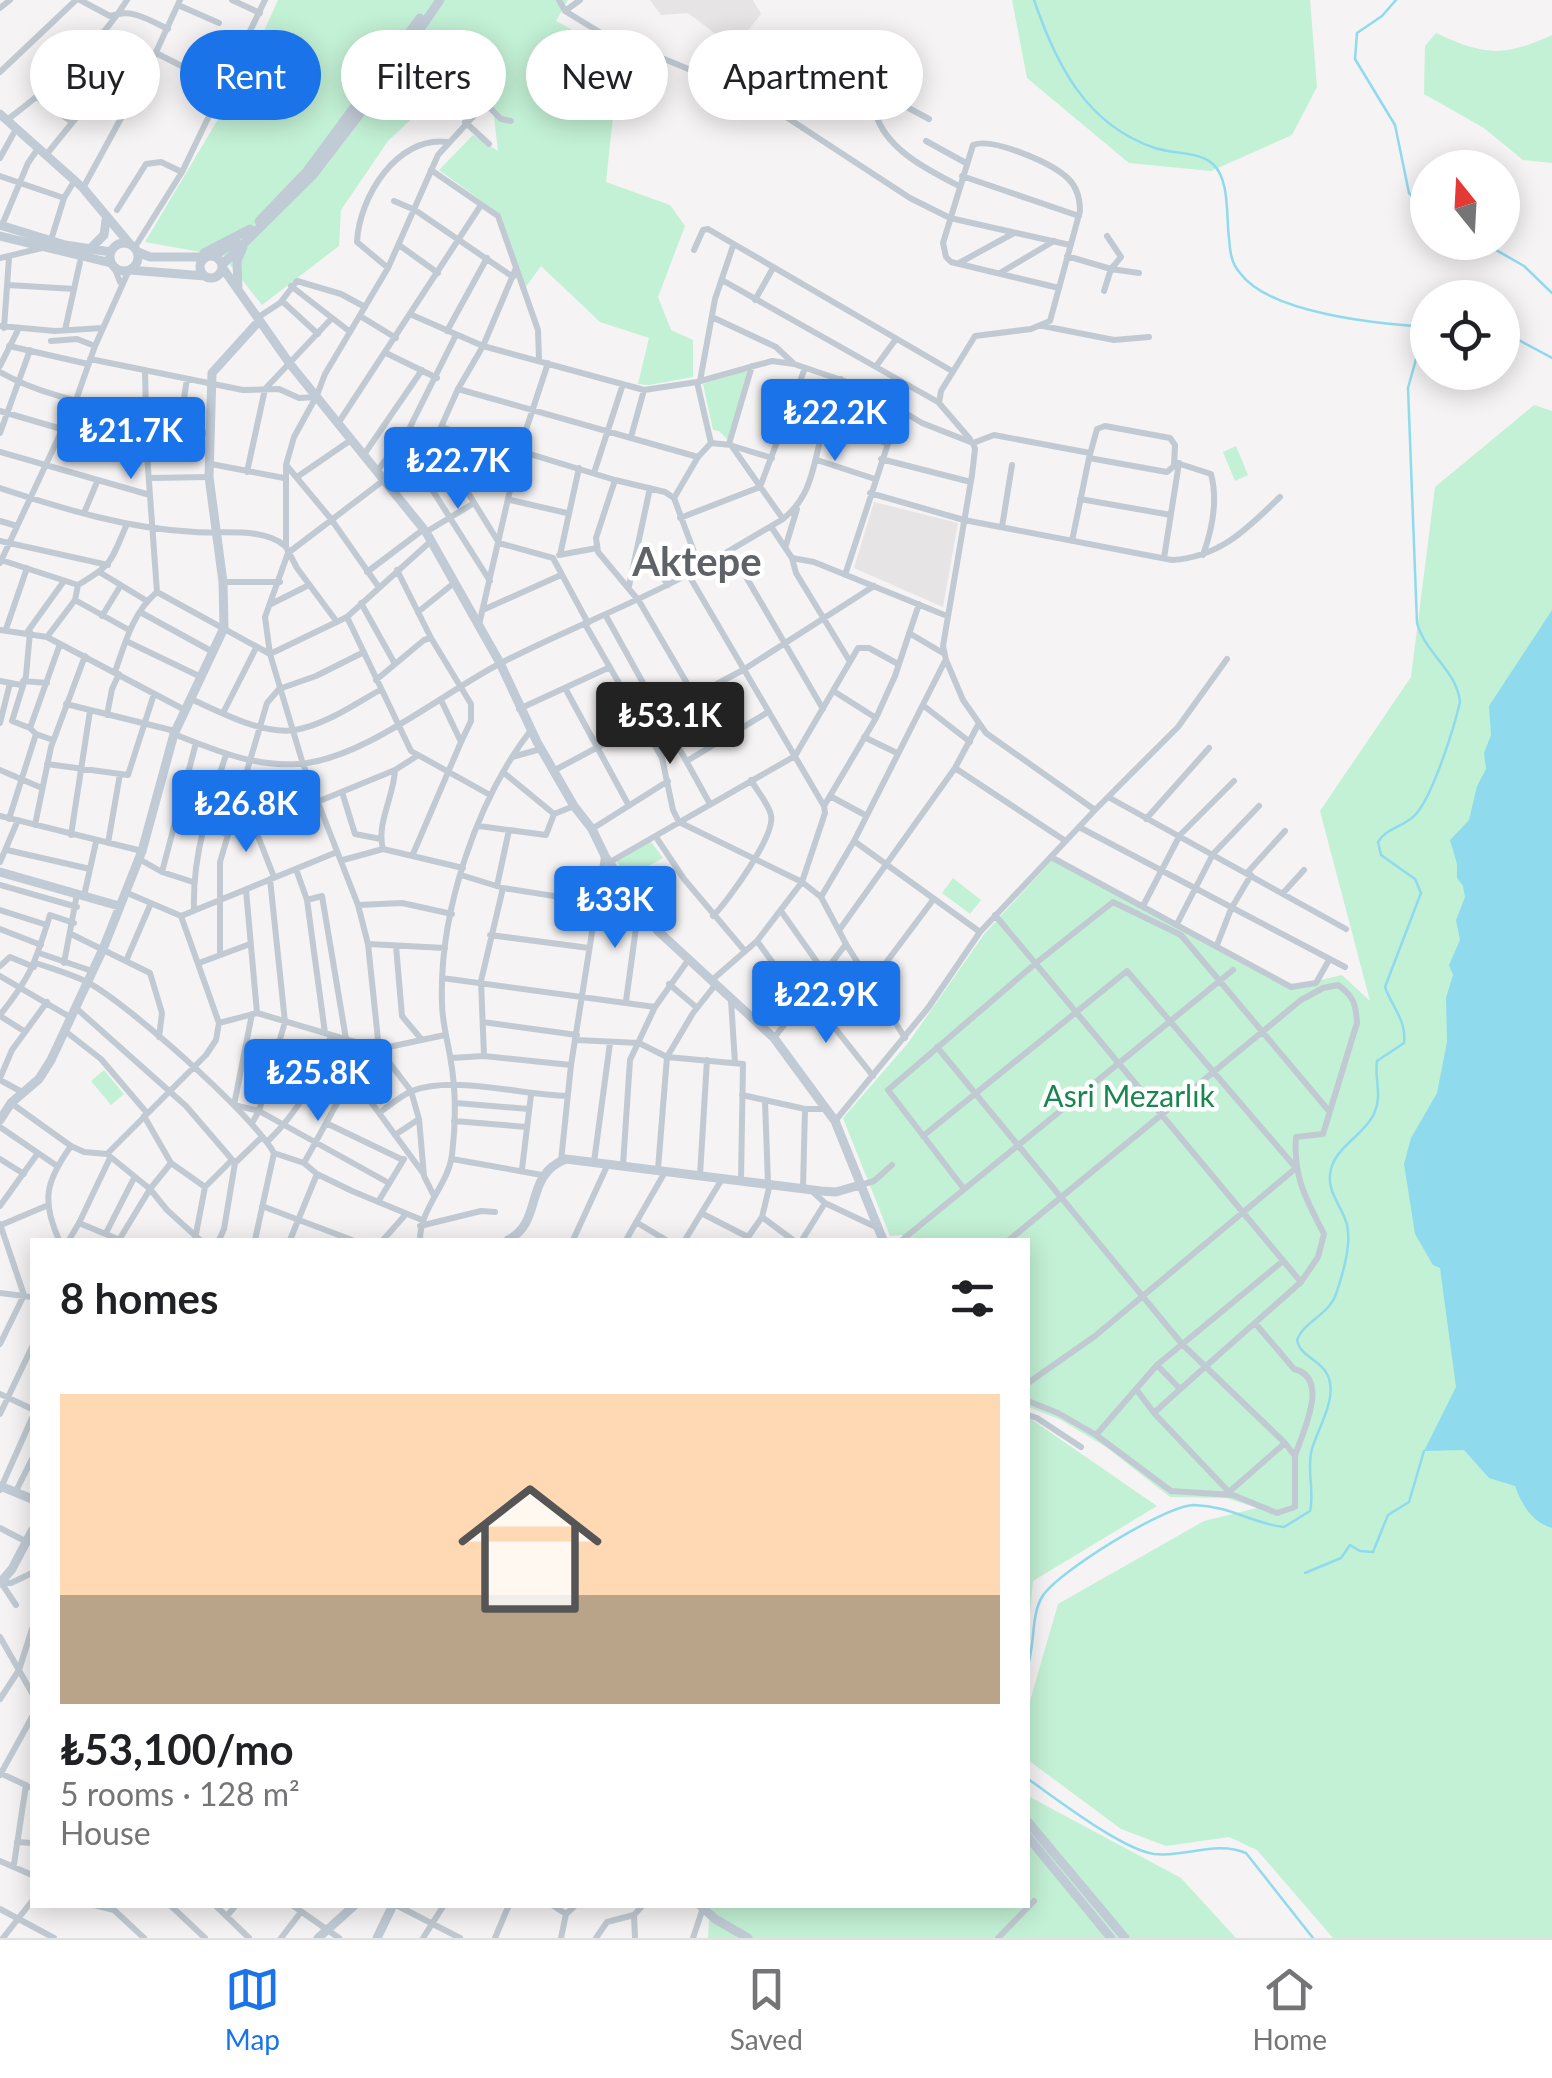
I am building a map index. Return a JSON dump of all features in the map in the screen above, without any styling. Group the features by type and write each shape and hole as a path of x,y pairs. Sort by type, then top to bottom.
{"main road":[{"path":"1,229 90,249 112,257 129,270 218,275 249,233 307,171 436,0"},
{"path":"3,117 79,184 134,247 150,257 210,256 222,266 290,364 427,534 500,663 540,749 639,905 658,931 774,1038 835,1121 879,1236"},
{"path":"90,249 104,235 105,212"},
{"path":"112,226 112,257"},
{"path":"1,229 42,248 112,257 134,247"},
{"path":"238,293 208,277 200,266 249,233"},
{"path":"191,257 249,233"},
{"path":"238,293 237,261 249,233"},
{"path":"129,270 138,262 134,247"},
{"path":"0,1121 11,1103 39,1079 103,949 141,855 174,733 224,628 209,478 212,373 258,319"},
{"path":"0,872 120,906"},
{"path":"516,1238 529,1216 542,1175 561,1160 836,1192 860,1185"},
{"path":"0,1487 30,1498"},
{"path":"0,1583 30,1536"},
{"path":"1030,1824 1124,1938"},
{"path":"1030,1839 1111,1938"},
{"path":"322,1934 352,1908"},
{"path":"377,1938 392,1908"},
{"path":"704,1908 748,1938"}],"street":[{"path":"0,8 10,0"},
{"path":"0,72 78,0 90,2 110,16 122,11 133,13 168,29"},
{"path":"104,30 126,0"},
{"path":"232,0 260,13"},
{"path":"252,30 266,0"},
{"path":"559,0 565,11 601,33 754,96 910,198 950,218 1070,245"},
{"path":"565,11 580,0"},
{"path":"160,45 179,2 219,23"},
{"path":"3,117 30,101"},
{"path":"424,1176 419,1119 411,1092 379,1049 368,944 358,905 302,764 264,625 287,550 284,478 294,438 388,268 448,142 485,107 502,120 512,121"},
{"path":"923,116 929,119"},
{"path":"1,229 20,181 72,122 69,120"},
{"path":"51,240 64,198 79,184 117,120"},
{"path":"134,247 182,172 209,120"},
{"path":"878,120 889,139 910,157 960,186"},
{"path":"465,122 488,144"},
{"path":"0,158 16,130"},
{"path":"926,141 966,163"},
{"path":"939,403 938,398 974,336 1050,322 1079,216 1078,193 1065,175 984,141 973,145 943,249 951,262 1059,288"},
{"path":"388,268 357,242 370,196 407,149 427,142 448,142"},
{"path":"116,210 146,164 161,162 182,172"},
{"path":"432,170 498,216 514,273 538,330 538,360"},
{"path":"0,176 64,198"},
{"path":"962,176 1079,216"},
{"path":"394,202 415,210 514,273"},
{"path":"340,422 481,205"},
{"path":"694,250 703,230 708,229 952,372"},
{"path":"958,264 1014,232"},
{"path":"1104,290 1111,269 1121,257 1107,236"},
{"path":"999,273 1054,241"},
{"path":"399,245 438,272"},
{"path":"711,443 698,382 733,246"},
{"path":"42,248 4,258 8,286 2,327 60,331 102,328"},
{"path":"1067,256 1139,273"},
{"path":"112,257 120,283"},
{"path":"287,550 331,519 380,476 437,378 451,333 487,258"},
{"path":"46,354 60,331 80,262"},
{"path":"755,300 772,268"},
{"path":"127,524 108,566 78,585 1,562 76,400 120,283 129,270"},
{"path":"491,582 418,464 483,346 514,273"},
{"path":"722,280 939,403 975,449 947,616 945,657 924,706 821,897"},
{"path":"258,319 300,281 366,307"},
{"path":"8,286 74,289"},
{"path":"291,286 350,332"},
{"path":"282,301 318,334"},
{"path":"412,315 483,346 644,390 698,382 772,362 794,364 842,378 876,393 922,423 972,442 994,435 1166,472 1177,462"},
{"path":"360,316 396,338"},
{"path":"712,317 776,347 794,364"},
{"path":"248,472 266,389 332,318"},
{"path":"1042,326 1114,340 1149,337"},
{"path":"18,330 0,369 18,382 145,418"},
{"path":"878,365 896,338"},
{"path":"51,341 78,340 95,346"},
{"path":"9,346 243,390 279,389 299,398 316,396"},
{"path":"0,433 4,412 30,350"},
{"path":"386,353 437,378"},
{"path":"479,627 519,450 548,363"},
{"path":"730,444 752,366"},
{"path":"680,518 760,487 805,368"},
{"path":"145,370 157,592"},
{"path":"363,456 422,370"},
{"path":"785,546 818,460 826,420 842,378"},
{"path":"179,430 187,379"},
{"path":"594,472 622,384"},
{"path":"458,389 698,457"},
{"path":"630,437 644,390"},
{"path":"845,575 899,410"},
{"path":"4,412 147,454"},
{"path":"826,420 886,443"},
{"path":"442,426 665,492 674,498 700,568"},
{"path":"1072,540 1096,429 1105,426 1170,438 1177,462 1164,558"},
{"path":"146,428 211,434"},
{"path":"410,428 430,442"},
{"path":"297,476 351,440"},
{"path":"711,443 730,444 772,458"},
{"path":"674,498 711,443"},
{"path":"730,444 783,519"},
{"path":"0,452 150,494"},
{"path":"425,454 511,484"},
{"path":"881,459 971,482"},
{"path":"818,460 875,479"},
{"path":"449,462 499,543 556,556 596,548"},
{"path":"1177,462 1208,470 1213,479 1209,538 1203,555"},
{"path":"211,464 284,478"},
{"path":"286,464 378,586"},
{"path":"1002,527 1012,465"},
{"path":"578,468 556,556 561,574 608,668 662,758 679,822 802,882 821,897 905,1038"},
{"path":"149,478 209,478"},
{"path":"615,480 596,548 640,601 695,697"},
{"path":"84,514 97,482"},
{"path":"0,488 153,530 277,539 337,622"},
{"path":"628,587 650,488"},
{"path":"870,493 964,520 1164,558 1193,559 1225,546 1280,497"},
{"path":"1080,499 1171,515"},
{"path":"510,500 567,513"},
{"path":"367,572 474,503"},
{"path":"66,704 174,733 251,762 302,764 354,748 500,663 640,601 772,528 798,506"},
{"path":"0,521 17,526"},
{"path":"772,528 849,662"},
{"path":"157,592 270,654 346,617 397,570 427,534"},
{"path":"0,541 108,566"},
{"path":"731,551 823,709"},
{"path":"792,558 947,616"},
{"path":"634,562 656,568 668,586"},
{"path":"27,568 3,629 47,637 184,709"},
{"path":"397,570 472,713 412,854"},
{"path":"101,573 147,601"},
{"path":"484,610 561,574"},
{"path":"627,1238 661,1170 668,1057 714,982 756,941 802,882 824,813 824,806 688,574"},
{"path":"53,740 12,722 29,632 64,580"},
{"path":"222,582 280,582"},
{"path":"418,612 454,583"},
{"path":"47,637 75,600 78,585"},
{"path":"102,616 120,585"},
{"path":"270,605 309,585"},
{"path":"553,770 743,670 874,586"},
{"path":"107,715 129,630 157,592"},
{"path":"75,600 129,630"},
{"path":"361,603 395,664"},
{"path":"824,806 876,718 919,604"},
{"path":"140,612 212,652"},
{"path":"606,616 710,804"},
{"path":"346,617 410,751 490,795"},
{"path":"909,633 945,657 978,725 1095,810"},
{"path":"376,680 431,638"},
{"path":"126,640 201,677"},
{"path":"0,862 7,850 33,731 60,644"},
{"path":"561,1160 589,948 607,859 656,837 795,756 835,692 854,651 863,646 898,664"},
{"path":"222,712 256,648"},
{"path":"220,954 222,898 218,877 267,703 279,689 364,652"},
{"path":"35,824 53,740 85,656"},
{"path":"835,1121 905,1038 980,932 1064,840 1178,727 1227,659"},
{"path":"519,709 608,668"},
{"path":"0,681 46,683"},
{"path":"0,723 10,683"},
{"path":"566,688 628,804"},
{"path":"191,700 260,725 294,730 380,690"},
{"path":"835,692 876,718"},
{"path":"47,764 128,775 154,694"},
{"path":"441,700 461,742"},
{"path":"924,706 970,742"},
{"path":"71,835 90,711"},
{"path":"687,760 768,712"},
{"path":"840,929 955,768 978,725"},
{"path":"418,1238 421,1223 452,1159 456,1103 445,1035 442,978 452,914 462,872 490,795 531,730"},
{"path":"864,737 896,753"},
{"path":"162,872 196,743"},
{"path":"1146,819 1209,748"},
{"path":"511,758 540,749"},
{"path":"194,910 193,882 204,827 226,754"},
{"path":"316,802 396,770 417,756"},
{"path":"955,768 1064,840"},
{"path":"0,770 42,788"},
{"path":"384,850 381,840 396,770"},
{"path":"503,772 554,814"},
{"path":"108,843 120,774"},
{"path":"713,916 754,860 771,822 751,780"},
{"path":"592,829 668,781"},
{"path":"1143,906 1180,835 1234,781"},
{"path":"342,792 355,834 381,840"},
{"path":"183,795 210,803"},
{"path":"830,796 865,815"},
{"path":"1110,798 1346,928"},
{"path":"479,826 546,835 554,814 574,806"},
{"path":"1177,924 1213,854 1259,806"},
{"path":"234,815 252,822 272,878 285,1022 259,1111 252,1122"},
{"path":"0,816 108,843 141,855 162,872 193,882"},
{"path":"204,827 228,834"},
{"path":"1079,827 1345,967"},
{"path":"484,1056 482,981 508,830"},
{"path":"1217,945 1230,909 1250,874 1286,831"},
{"path":"656,837 713,916 744,951"},
{"path":"854,840 980,932"},
{"path":"64,963 96,842"},
{"path":"7,850 90,869"},
{"path":"343,860 384,850 412,854 500,887 598,903"},
{"path":"125,892 181,916 338,852"},
{"path":"1051,857 1292,987 1316,984 1329,960"},
{"path":"197,1238 205,1187 285,1125 317,1076 328,1034 307,900 296,869"},
{"path":"1284,892 1304,870"},
{"path":"0,885 77,906"},
{"path":"234,1105 255,1014 246,890"},
{"path":"307,900 322,896 346,1039"},
{"path":"870,984 933,900"},
{"path":"964,1189 888,1090 1113,902 1181,935 1329,1111"},
{"path":"358,905 402,903 452,914"},
{"path":"126,960 150,904"},
{"path":"626,1001 639,905"},
{"path":"0,910 47,925"},
{"path":"780,910 824,972"},
{"path":"24,1031 0,1015 22,989 35,965 50,915 74,923"},
{"path":"995,915 1301,1282"},
{"path":"71,1238 109,1156 194,1069 216,1040 219,1023 181,916"},
{"path":"309,919 326,916"},
{"path":"0,929 64,963 92,971"},
{"path":"72,934 150,973 162,1013 159,1038"},
{"path":"490,935 589,948"},
{"path":"756,941 800,1000"},
{"path":"199,963 250,944"},
{"path":"368,944 446,948"},
{"path":"774,1038 846,944"},
{"path":"396,946 402,1016 422,1040"},
{"path":"0,966 10,956 88,982 234,1105 274,1153 304,1163 317,1174 421,1223 481,1211 495,1212"},
{"path":"623,1165 630,1060 655,1006 689,959"},
{"path":"904,1238 1233,970"},
{"path":"923,1136 1127,971 1296,1168"},
{"path":"0,976 73,1013 186,1106 234,1161 224,1229 219,1238"},
{"path":"442,978 655,1006"},
{"path":"670,984 696,1008"},
{"path":"1011,1238 1301,1000 1323,988 1338,986 1348,992 1356,1004 1357,1023 1323,1134 1296,1137 1296,1168 1324,1234 1318,1257 1301,1282 1154,1414"},
{"path":"807,993 873,1076"},
{"path":"731,998 735,1063"},
{"path":"22,1092 0,1079 12,1050 47,1002"},
{"path":"219,1023 255,1014 379,1049 445,1035"},
{"path":"483,1022 610,1043 638,1043 668,1057 743,1064 741,1179"},
{"path":"65,1031 101,1060 146,1115 171,1163 205,1187"},
{"path":"594,1162 610,1043"},
{"path":"0,1044 12,1050"},
{"path":"938,1047 1182,1344 1295,1456"},
{"path":"451,1058 484,1056 571,1066"},
{"path":"360,1092 387,1058"},
{"path":"700,1176 707,1060"},
{"path":"317,1076 360,1092 395,1135 434,1196"},
{"path":"379,1113 411,1092 454,1084 567,1096"},
{"path":"304,1163 346,1087"},
{"path":"522,1169 531,1095"},
{"path":"742,1095 806,1109 824,1109"},
{"path":"703,1214 747,1238 762,1217 769,1183 765,1101"},
{"path":"11,1103 71,1146 109,1156 150,1189 196,1238"},
{"path":"456,1103 529,1109"},
{"path":"234,1105 259,1111 387,1182"},
{"path":"806,1109 806,1188 879,1236"},
{"path":"395,1135 419,1119"},
{"path":"453,1120 527,1127"},
{"path":"0,1121 57,1166"},
{"path":"326,1123 406,1157"},
{"path":"58,1238 46,1206 57,1166 71,1146"},
{"path":"0,1206 3,1194 38,1153"},
{"path":"255,1238 274,1153"},
{"path":"378,1202 406,1157"},
{"path":"0,1159 24,1174"},
{"path":"452,1159 542,1175"},
{"path":"121,1238 150,1189 171,1163"},
{"path":"574,1238 609,1163"},
{"path":"860,1185 874,1181 892,1164"},
{"path":"1030,1381 1095,1336 1296,1168"},
{"path":"291,1238 317,1174"},
{"path":"106,1233 134,1178"},
{"path":"686,1238 722,1179"},
{"path":"803,1238 825,1203"},
{"path":"28,1296 1,1236 0,1224 46,1206"},
{"path":"262,1206 347,1238"},
{"path":"385,1238 406,1214"},
{"path":"762,1217 790,1238"},
{"path":"636,1222 663,1238"},
{"path":"79,1223 116,1238"},
{"path":"1096,1435 1158,1365 1283,1260"},
{"path":"0,1293 28,1296"},
{"path":"0,1344 28,1296"},
{"path":"1030,1401 1096,1435 1171,1492 1233,1496 1277,1513 1295,1507 1295,1456 1314,1394 1312,1382 1302,1371 1294,1370 1254,1323"},
{"path":"0,1414 4,1396 30,1351"},
{"path":"1158,1365 1180,1389"},
{"path":"1136,1389 1154,1414 1228,1492 1285,1443"},
{"path":"4,1396 30,1409"},
{"path":"1030,1416 1081,1448"},
{"path":"0,1487 30,1422"},
{"path":"16,1491 30,1463"},
{"path":"0,1528 27,1542"},
{"path":"0,1583 11,1584 30,1575"},
{"path":"0,1583 16,1605"},
{"path":"0,1699 19,1670 30,1635"},
{"path":"0,1638 30,1689"},
{"path":"14,1864 29,1787 0,1774 30,1720"},
{"path":"17,1842 30,1843"},
{"path":"0,1861 30,1874"},
{"path":"1030,1904 1034,1900"},
{"path":"3,1938 30,1904"},
{"path":"115,1908 141,1937"},
{"path":"173,1908 205,1938"},
{"path":"218,1908 249,1938"},
{"path":"227,1916 234,1908"},
{"path":"296,1908 322,1934 339,1938"},
{"path":"400,1908 460,1938"},
{"path":"427,1938 442,1908"},
{"path":"495,1938 508,1908"},
{"path":"557,1908 566,1914"},
{"path":"562,1938 566,1914 573,1908"},
{"path":"596,1938 607,1922 634,1915 640,1908"},
{"path":"693,1938 700,1908"},
{"path":"998,1938 1026,1908"},
{"path":"0,1909 54,1938"},
{"path":"281,1938 301,1912"},
{"path":"634,1915 635,1938"}],"shaded area":[{"path":"650,0 753,0 761,14 748,30 710,30 688,13 661,15"},
{"path":"874,502 958,523 943,607 854,568"}],"green space":[{"path":"278,0 568,0 556,21 573,30 526,30 526,120 613,120 606,182 670,205 685,226 658,297 671,330 693,340 693,377 638,384 649,338 600,322 541,266 525,288 501,215 439,170 473,135 498,151 494,120 506,120 506,30 341,30 341,120 410,120 388,141 341,210 339,246 262,305 223,256 145,242 218,120 321,120 321,30 264,30"},
{"path":"1012,0 1310,0 1317,87 1292,135 1211,171 1129,163 1027,78"},
{"path":"1436,33 1494,51 1521,47 1552,35 1552,163 1523,160 1520,150 1511,150 1484,128 1424,94 1425,46"},
{"path":"748,370 728,440 713,430 703,384"},
{"name":"Asri Mezarlık","path":"1534,405 1552,411 1552,1938 1333,1938 1257,1850 1229,1837 1166,1846 1121,1829 1030,1761 1030,1701 1058,1604 1204,1521 1257,1508 1226,1498 1170,1497 1106,1447 1059,1419 1030,1408 1030,1238 890,1236 843,1118 908,1043 985,933 1054,858 1291,987 1342,975 1370,1001 1320,811 1411,677 1435,487"},
{"path":"1236,446 1248,475 1235,481 1223,452"},
{"path":"649,839 663,858 627,878 615,859"},
{"path":"953,878 981,900 970,914 942,893"},
{"path":"104,1070 124,1094 111,1105 91,1081"},
{"path":"1030,1418 1157,1506 1033,1581 1030,1612"},
{"path":"1030,1797 1181,1878 1236,1938 708,1938 710,1908 1030,1908"}],"water":[{"path":"1552,610 1552,1528 1529,1512 1515,1486 1489,1478 1464,1450 1424,1451 1456,1387 1440,1268 1433,1265 1415,1234 1404,1164 1411,1138 1437,1093 1447,1042 1446,998 1453,975 1449,965 1460,940 1456,920 1465,897 1450,840 1469,820 1477,786 1486,769 1484,753 1491,735 1489,706"}],"waterway":[{"path":"1034,0 1052,47 1092,108 1131,138 1213,164 1225,189 1233,261 1255,287 1275,298 1327,314 1410,325"},
{"path":"1396,0 1382,16 1357,33 1355,59 1395,125 1410,194"},
{"path":"1514,260 1552,293"},
{"path":"1520,341 1552,358"},
{"path":"1030,1656 1036,1612 1052,1586 1089,1557 1161,1516 1194,1505 1219,1508 1284,1527 1310,1511 1310,1457 1331,1392 1324,1369 1302,1351 1297,1340 1333,1301 1342,1277 1347,1227 1330,1175 1336,1157 1374,1114 1378,1100 1377,1061 1404,1043 1401,1021 1385,987 1421,893 1415,879 1381,855 1378,842 1412,818 1423,805 1442,761 1460,702 1453,681 1417,623 1410,381"},
{"path":"1305,1573 1341,1558 1350,1545 1373,1552 1388,1515 1409,1502 1424,1451"},
{"path":"1030,1780 1090,1822 1140,1850 1166,1855 1223,1848 1246,1853 1313,1938"}],"district":[{"name":"Aktepe","path":"697,562"}]}
